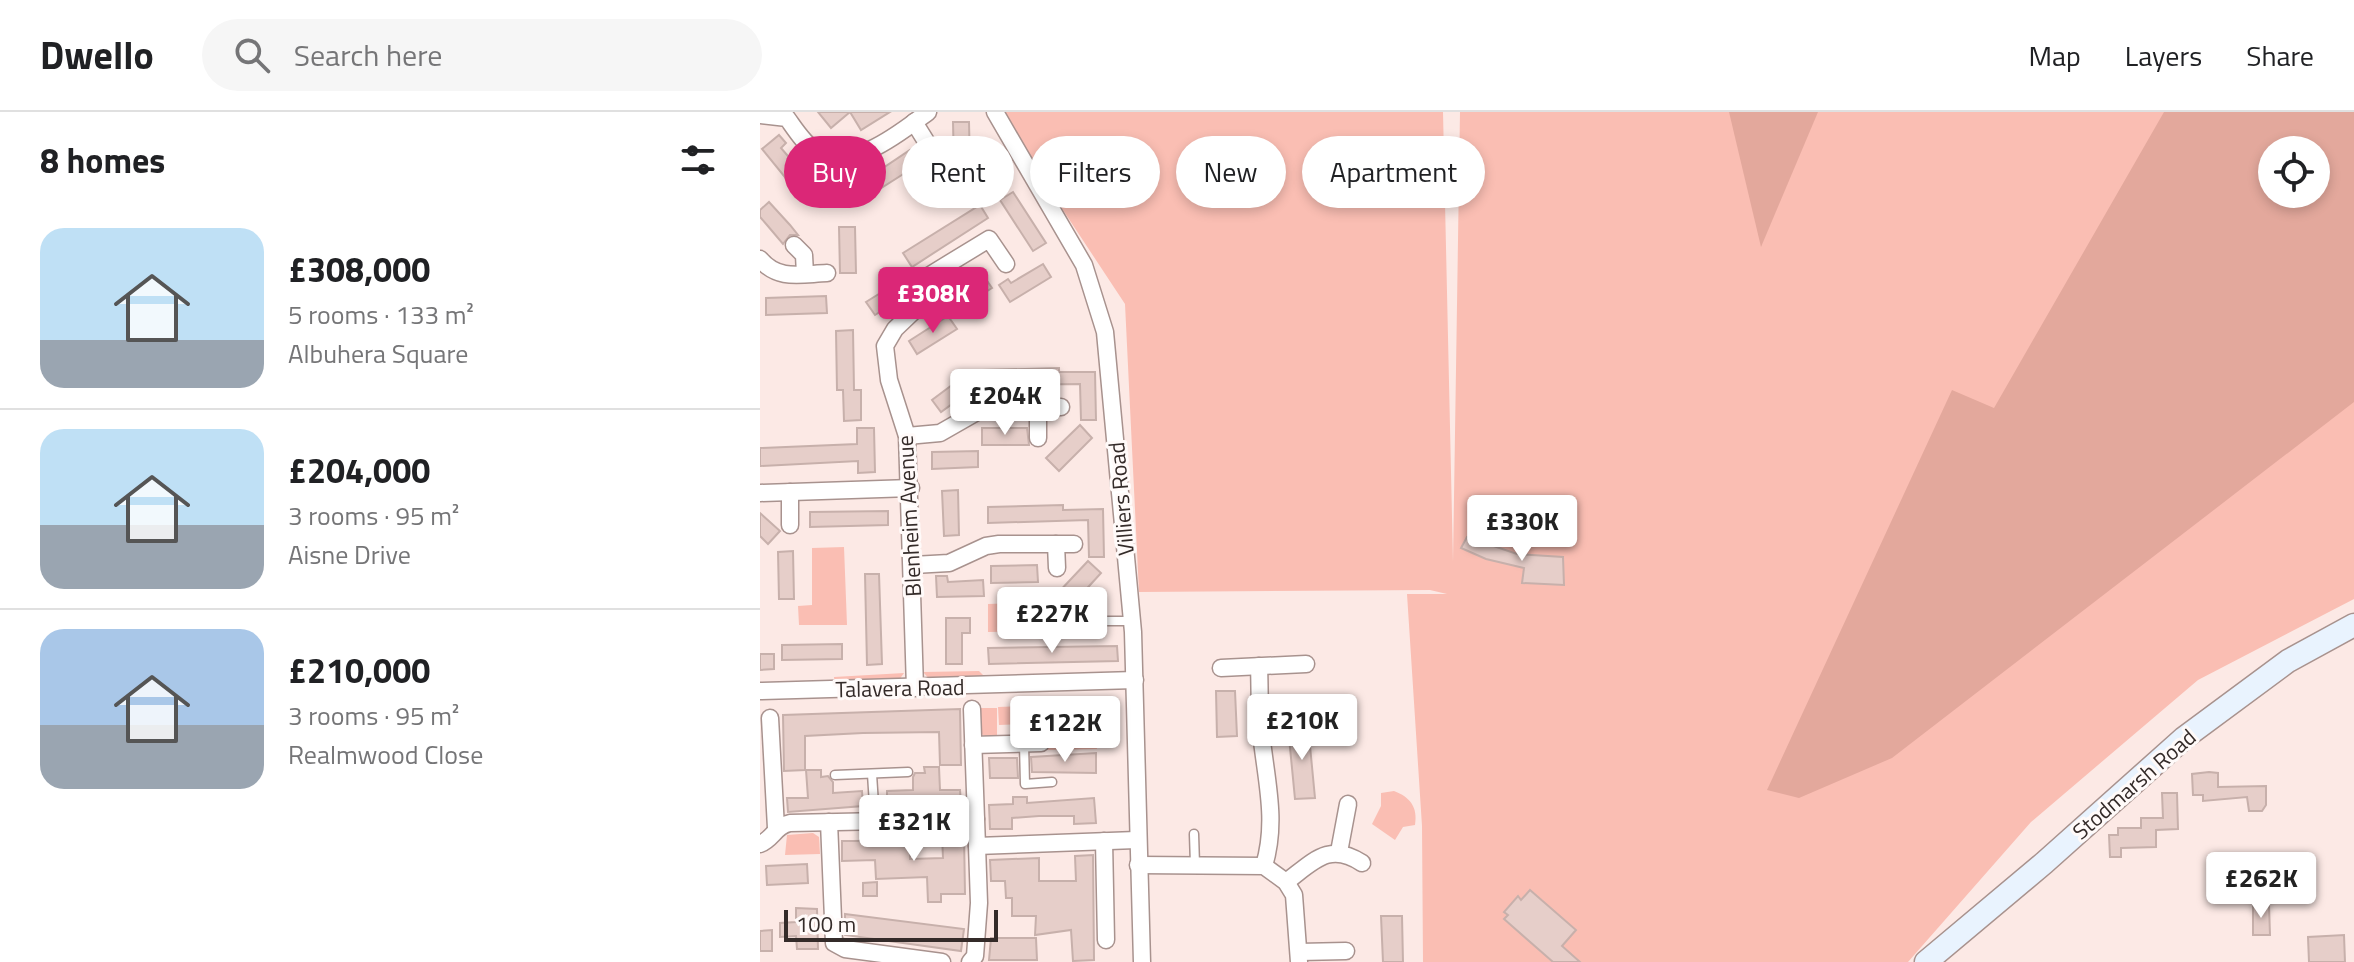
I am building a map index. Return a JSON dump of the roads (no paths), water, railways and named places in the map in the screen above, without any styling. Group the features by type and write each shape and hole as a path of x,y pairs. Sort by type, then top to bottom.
{"street":[{"path":"760,115 787,118 815,150 836,156 874,148 928,112"},
{"name":"Villiers Road","path":"995,112 1084,265 1096,295 1105,332 1132,621 1136,840 1142,962"},
{"path":"914,122 923,136"},
{"name":"Blenheim Avenue","path":"915,688 907,436 889,380 885,346 895,329 917,308 930,275 989,239 1006,264"},
{"path":"794,245 804,255 805,274"},
{"path":"760,259 769,271 779,274 827,273"},
{"path":"1038,407 1038,438"},
{"path":"907,436 940,433 982,409 1061,407"},
{"path":"760,493 911,488"},
{"path":"790,492 790,525"},
{"path":"913,565 949,563 999,544 1074,544"},
{"path":"1056,544 1057,568"},
{"name":"Stodmarsh Road","path":"1926,962 2184,738 2288,661 2354,625"},
{"path":"1221,668 1306,664"},
{"path":"1259,666 1262,743 1270,783 1271,837 1264,866"},
{"name":"Talavera Road","path":"760,691 1135,680"},
{"path":"970,962 975,956 979,903 972,709"},
{"path":"770,718 776,828"},
{"path":"973,745 1041,743"},
{"path":"1339,852 1348,804"},
{"path":"760,844 776,828 790,823 976,819"},
{"path":"829,822 834,943 845,949 942,962"},
{"path":"977,846 1136,840"},
{"path":"1104,841 1106,940"},
{"path":"1286,882 1319,858 1339,852 1362,863"},
{"path":"1138,865 1264,866 1286,882 1297,907 1299,957 1346,951"}],"lane":[{"path":"1106,621 1132,621"},
{"path":"1024,744 1025,784 1052,782"},
{"path":"835,775 908,772"},
{"path":"872,774 875,821"},
{"path":"1194,834 1195,865"}]}
